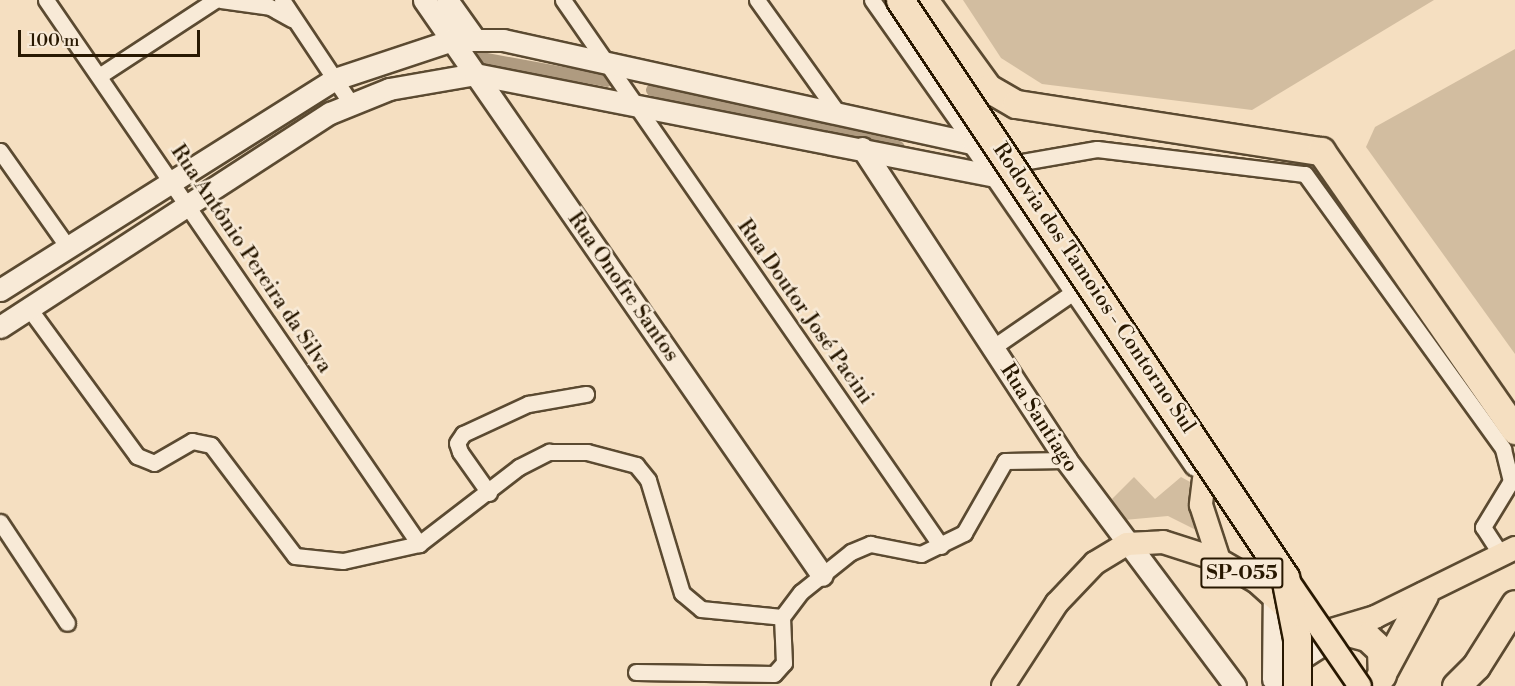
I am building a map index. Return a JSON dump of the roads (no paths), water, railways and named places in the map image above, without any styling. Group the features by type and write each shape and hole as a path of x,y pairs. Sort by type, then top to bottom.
{"highway":[{"name":"Rodovia dos Tamoios - Contorno Sul","path":"900,0 1281,589 1297,638 1278,684"},
{"path":"924,0 988,88 1016,104 1321,151 1512,429"},
{"path":"1372,682 1424,595"},
{"path":"1456,686 1492,643 1515,604"},
{"name":"SP-055","path":"1344,631 1367,637 1381,650 1372,682"}],"main road":[{"path":"1204,478 1201,505 1220,560"},
{"name":"SP-055","path":"1003,686 1063,596 1095,563 1127,544 1163,542 1220,560 1281,589 1300,621 1344,631"},
{"path":"1344,631 1424,595 1508,552"},
{"name":"Rodovia dos Tamoios - Contorno Sul","path":"1281,589 1372,682"}],"street":[{"name":"Rua Antônio Pereira da Silva","path":"46,0 172,180 419,544"},
{"path":"99,76 215,0"},
{"path":"221,0 270,7 295,20"},
{"path":"282,0 350,102"},
{"name":"Rua Onofre Santos","path":"424,0 822,575"},
{"path":"447,0 474,38"},
{"name":"Rua Doutor José Pacini","path":"563,0 941,546"},
{"path":"757,0 840,116"},
{"path":"872,0 973,143 1268,574 1281,589"},
{"path":"0,290 335,79 452,40 474,38 973,143"},
{"path":"0,327 187,202 350,102 475,74 635,102 992,172 1098,149 1305,174 1503,449 1511,481 1483,527 1508,552"},
{"name":"Rua Santiago","path":"862,148 1066,460 1227,683"},
{"path":"0,151 67,246"},
{"path":"993,348 1075,291"},
{"path":"28,307 131,450 154,463 192,441 211,445 295,555 343,561 419,544 489,493 519,467 549,452 587,452 636,465 656,498 682,593 701,609 782,617"},
{"path":"489,493 460,452 457,443 463,434 528,404 586,394"},
{"path":"636,672 774,674 784,663 782,617 822,575 870,544 921,554 941,546 974,523 991,479 1005,461 1066,460"},
{"path":"0,522 67,623"},
{"path":"1278,684 1344,631"}],"waterway":[{"path":"481,58 607,81"},
{"path":"652,90 899,147"}]}
